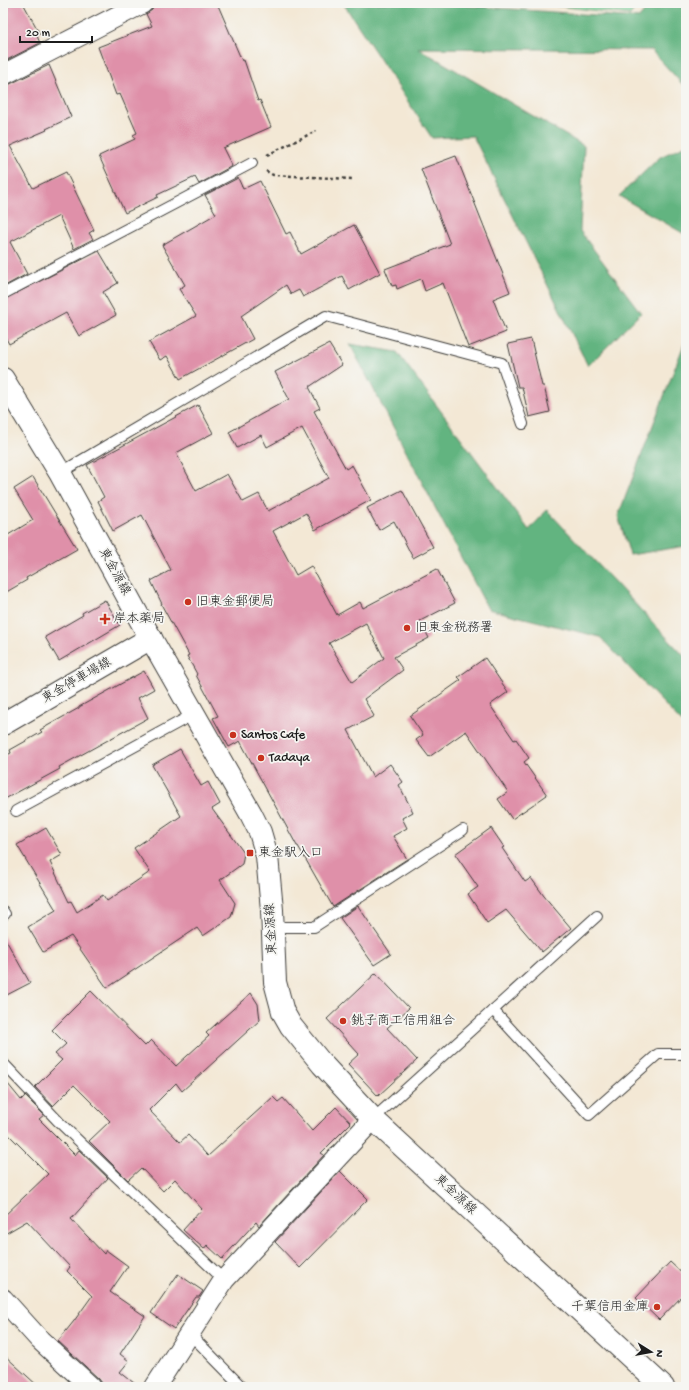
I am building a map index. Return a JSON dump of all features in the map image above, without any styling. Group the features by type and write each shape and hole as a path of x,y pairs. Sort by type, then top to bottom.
{"main road":[{"name":"東金源線","path":"3,378 60,473 260,832 267,856 273,927 275,982 283,1012 297,1035 356,1102 373,1119 663,1387"},
{"name":"東金停車場線","path":"3,724 151,638"}],"street":[{"path":"3,75 143,3"},
{"path":"155,1387 224,1280 373,1119"},
{"path":"3,1299 40,1340 91,1387"}],"lane":[{"path":"3,294 252,163"},
{"path":"60,473 326,316 502,363 523,424"},
{"path":"16,811 194,714"},
{"path":"273,927 314,927 463,830"},
{"path":"373,1119 597,916"},
{"path":"493,1010 589,1115 658,1054 686,1054"},
{"path":"3,1063 58,1122 224,1280"},
{"path":"190,1334 242,1387"}],"path":[{"path":"252,163 316,132"},
{"path":"252,163 273,175 352,179"}],"green space":[{"path":"343,3 464,3 468,6 639,18 651,3 686,3 686,88 651,50 418,48 584,146 580,231 641,313 588,366 473,136 432,138"},
{"path":"535,3 639,3 630,15"},
{"path":"686,145 686,235 619,196 660,157"},
{"path":"686,339 686,546 630,555 618,516"},
{"path":"350,344 397,352 529,530 547,510 686,658 686,727 600,637 488,609"}],"building":[{"path":"3,3 23,3 40,34 37,36 40,43 3,62"},
{"path":"160,3 217,3 242,61 244,60 258,101 260,100 271,127 223,148 232,166 199,184 195,177 157,195 158,197 125,213 99,156 135,139 133,135 137,133 120,94 116,95 98,47 152,26 146,14 152,10 154,6"},
{"path":"49,65 71,117 46,129 47,130 10,146 33,188 66,172 94,230 89,233 93,239 74,249 59,216 10,242 27,274 3,287 3,86"},
{"path":"456,156 510,292 493,299 506,332 468,347 443,283 425,291 421,279 397,289 396,285 392,286 385,269 450,244 421,169"},
{"path":"238,178 243,189 260,181 286,234 290,232 301,254 354,225 380,273 349,290 342,276 303,297 299,290 291,294 286,285 241,316 253,339 180,379 167,356 160,360 149,342 196,316 179,289 185,285 162,245 216,214 205,195"},
{"path":"99,251 118,283 103,292 116,315 79,336 66,313 9,344 3,333 3,300"},
{"path":"531,339 550,412 529,417 522,387 518,387 508,344"},
{"path":"329,344 342,365 309,387 320,408 314,411 346,469 352,465 371,500 315,530 306,513 273,531 296,575 311,566 337,615 360,602 363,608 437,569 455,603 420,621 429,638 394,657 403,670 364,699 374,716 348,730 373,777 390,764 403,782 399,785 413,812 402,818 407,828 393,836 407,859 333,907 297,846 240,741 229,747 213,718 218,716 196,675 197,674 187,656 189,655 161,604 151,581 171,570 142,515 113,531 98,501 104,497 87,465 198,405 213,433 176,453 196,491 227,474 243,502 259,494 268,511 329,478 302,428 267,447 261,435 237,448 229,432 289,399 275,372","holes":["366,623 384,658 352,682 329,643"]},
{"path":"33,477 77,549 26,578 27,580 3,594 3,538 33,520 14,489"},
{"path":"402,490 433,547 413,558 394,521 379,530 367,508"},
{"path":"105,600 120,625 59,661 45,637 83,615 82,613"},
{"path":"485,658 508,692 490,705 514,740 516,739 529,758 524,762 547,795 512,819 498,799 508,792 466,731 429,757 416,740 423,735 410,716 461,680 458,677"},
{"path":"144,671 154,689 138,698 148,718 3,800 3,757 11,753 10,750 42,732 40,730 79,707"},
{"path":"180,749 201,786 208,782 220,804 212,809 244,853 242,864 220,880 235,903 231,917 203,936 197,928 107,988 71,936 43,952 28,927 56,910 17,845 46,828 62,855 50,862 69,902 71,901 77,912 103,895 107,901 150,872 134,848 181,816 152,765"},
{"path":"491,828 504,847 502,848 525,882 531,878 571,928 542,952 506,910 487,923 468,894 478,887 455,854"},
{"path":"358,906 391,954 374,965 340,918"},
{"path":"3,935 30,983 3,997"},
{"path":"376,973 409,1008 387,1028 417,1060 378,1096 348,1064 359,1054 327,1019"},
{"path":"91,991 145,1046 151,1040 176,1066 209,1036 206,1033 251,993 258,1004 260,1020 182,1091 176,1083 149,1110 180,1142 188,1135 208,1156 273,1097 278,1102 283,1098 312,1131 336,1107 351,1123 321,1153 324,1155 259,1226 256,1222 222,1259 207,1245 204,1249 183,1230 202,1209 175,1179 163,1191 141,1168 128,1180 89,1141 110,1121 74,1085 53,1106 35,1087 62,1060 55,1054 66,1044 52,1030"},
{"path":"3,1078 21,1100 25,1096 44,1115 39,1119 75,1155 79,1150 108,1178 71,1219 104,1254 106,1250 128,1266 110,1292 145,1316 120,1354 129,1361 120,1372 139,1387 105,1387 99,1379 58,1341 92,1296 67,1271 70,1267 27,1221 3,1235 3,1217 48,1174 3,1129"},
{"path":"340,1171 368,1199 300,1268 275,1242"},
{"path":"670,1262 686,1277 686,1292 659,1320 636,1298"},
{"path":"178,1274 203,1291 199,1297 196,1297 174,1329 151,1313"},
{"path":"3,1354 39,1387 3,1387"}],"place":[{"name":"旧東金郵便局","path":"188,602"},
{"name":"岸本薬局","path":"105,619"},
{"name":"旧東金税務署","path":"407,628"},
{"name":"Santos Cafe","path":"233,735"},
{"name":"Tadaya","path":"261,758"},
{"name":"東金駅入口","path":"250,853"},
{"name":"銚子商工信用組合","path":"343,1021"},
{"name":"千葉信用金庫","path":"657,1307"}]}
